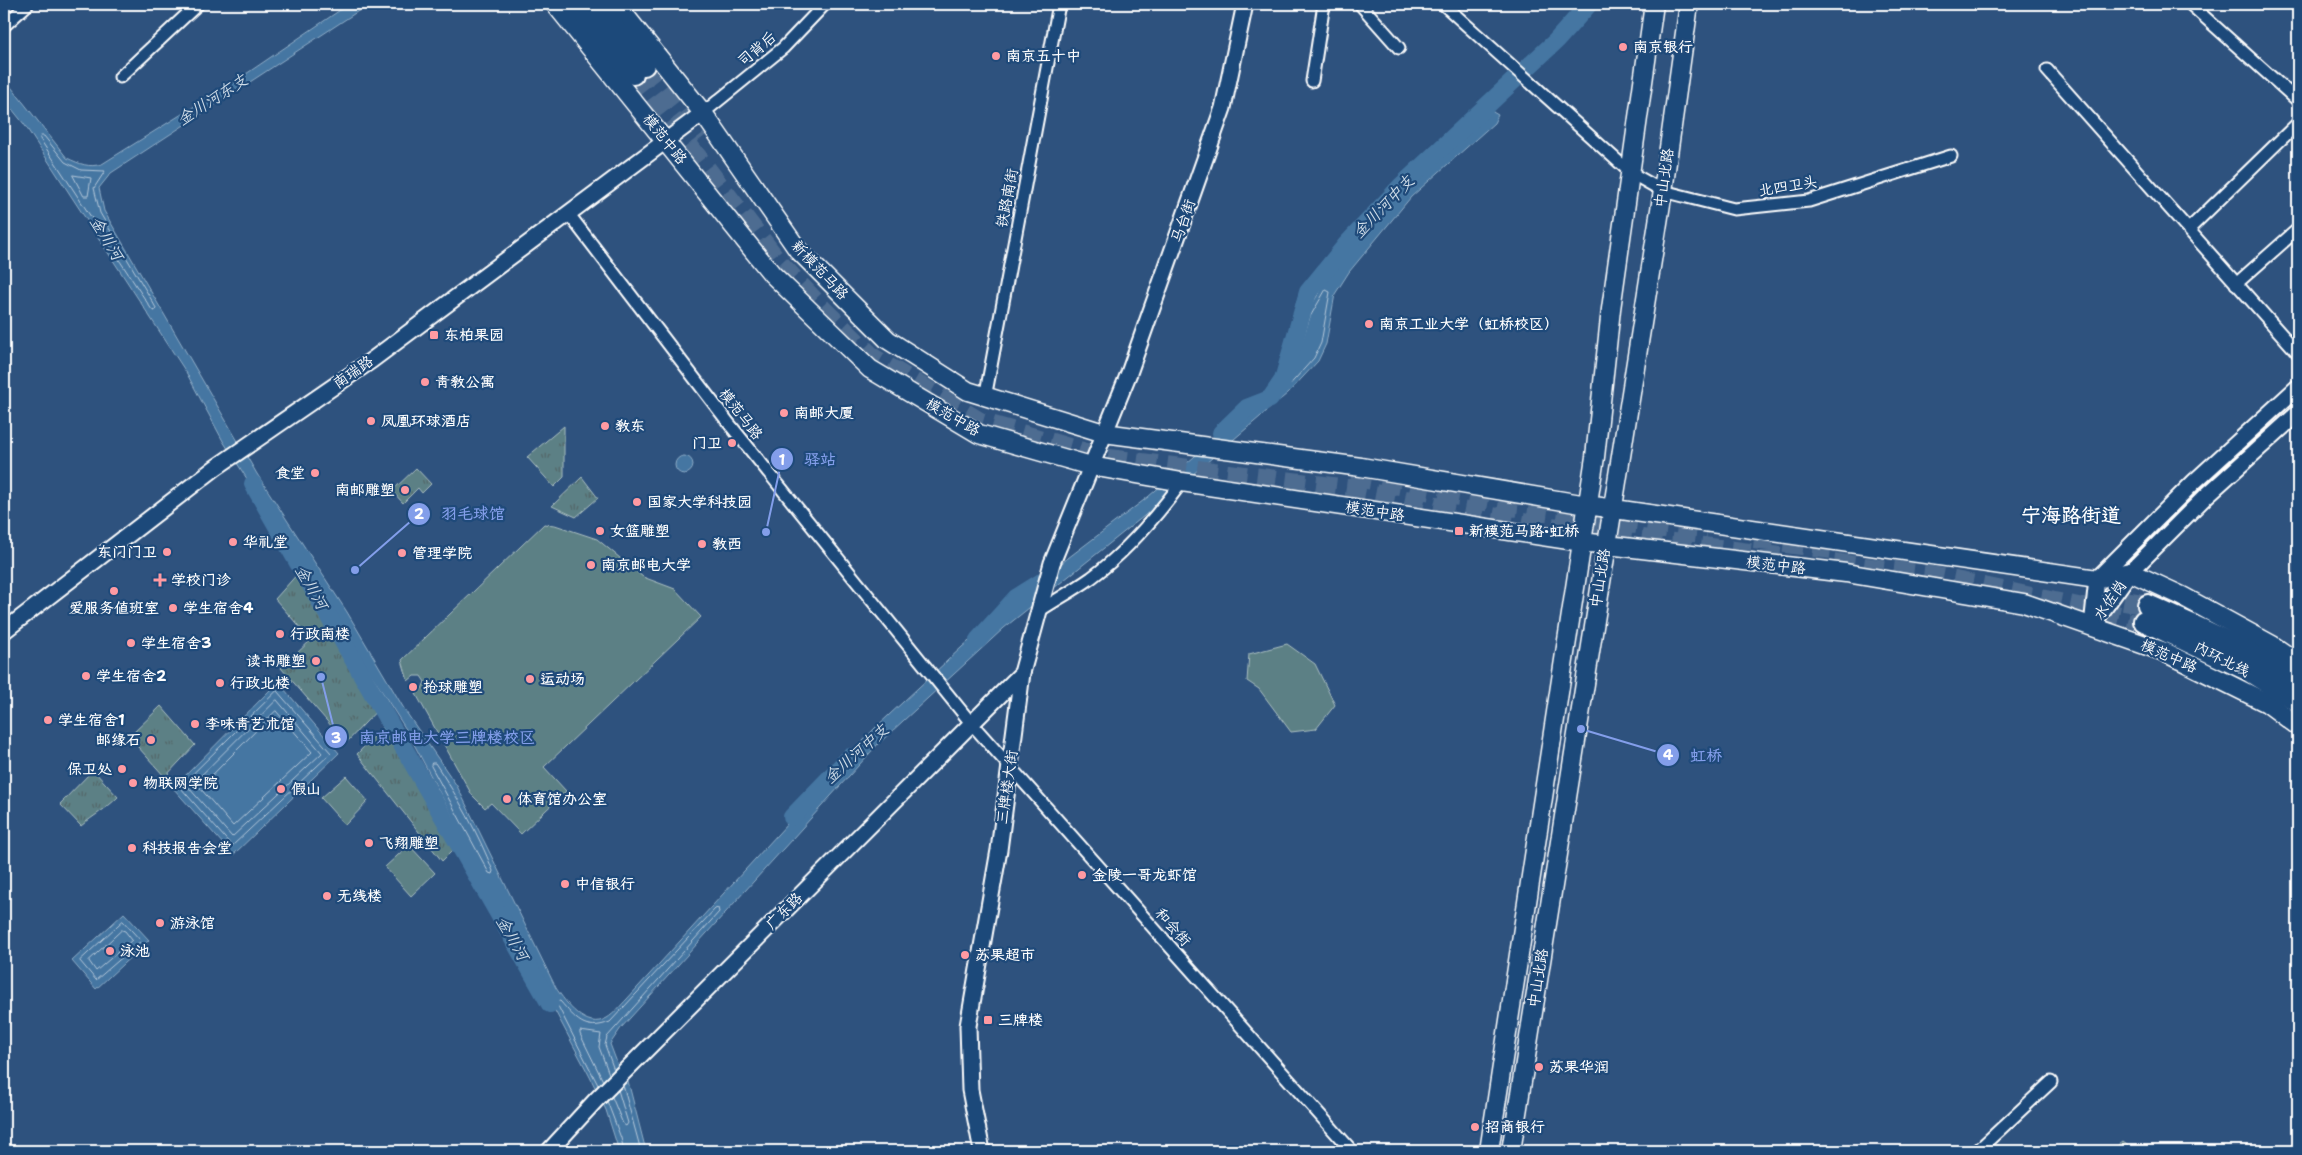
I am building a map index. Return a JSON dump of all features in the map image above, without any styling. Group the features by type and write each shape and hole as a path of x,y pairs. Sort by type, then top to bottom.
{"highway":[{"path":"576,4 639,70 595,4"},
{"name":"内环北线","path":"2298,683 2280,670 2212,633 2146,613 2247,670 2298,702"}],"main road":[{"name":"模范中路","path":"555,4 772,274 870,369 979,434 1091,466 1182,482 1582,542 1836,572 2024,603 2162,650 2267,703 2298,726"},
{"name":"新模范马路","path":"616,4 703,113 798,250 888,340 952,382 985,398 1104,433"},
{"name":"中山北路","path":"1489,1151 1582,542 1611,309 1654,4"},
{"name":"中山北路","path":"1511,1151 1611,508 1663,191 1688,4"},
{"path":"1104,433 1351,465 1587,505 2097,578 2130,572 2182,596 2272,645 2298,663"}],"street":[{"path":"4,26 28,4"},
{"path":"120,77 198,4"},
{"name":"司背后","path":"703,113 783,48 825,4"},
{"name":"铁路南街","path":"985,398 1059,4"},
{"name":"马台街","path":"1104,433 1129,374 1223,108 1245,4"},
{"path":"1312,81 1324,4"},
{"path":"1360,4 1399,48"},
{"name":"北四卫头","path":"1443,4 1631,173 1663,191 1734,209 1809,201 1951,156"},
{"path":"2190,4 2298,101"},
{"path":"2047,70 2298,354"},
{"name":"南瑞路","path":"4,631 79,571 215,468 372,360 703,113"},
{"path":"2189,229 2298,124"},
{"name":"模范马路","path":"568,213 731,426 926,670 971,723"},
{"path":"2236,284 2298,229"},
{"name":"水佐岗","path":"2092,626 2097,578 2194,482 2298,387"},
{"name":"水佐岗","path":"2092,626 2130,572 2206,496 2298,413"},
{"name":"三牌楼大街","path":"982,1151 970,1090 968,1026 998,850 1022,673 1052,563 1104,433"},
{"path":"1039,611 1091,578 1119,554 1164,507 1182,482"},
{"name":"广东路","path":"550,1151 596,1100 1022,673"},
{"name":"和会街","path":"971,723 1352,1151"},
{"path":"1977,1151 2052,1082"}],"green space":[{"path":"564,426 564,477 554,487 527,457"},
{"path":"416,468 431,484 422,493 418,488 403,503 392,491"},
{"path":"582,477 598,498 576,517 552,506"},
{"name":"运动场","path":"544,524 555,525 597,539 643,577 675,589 701,617 544,767 566,791 521,834 491,803 485,808 472,795 416,694 422,689 425,682 421,676 414,676 408,681 402,660"},
{"path":"300,571 382,705 346,743 281,668 311,640 275,599"},
{"path":"1287,644 1315,664 1335,705 1316,729 1291,732 1259,689 1247,681 1249,654"},
{"path":"161,706 195,745 165,777 129,737"},
{"path":"392,718 458,845 442,861 357,754"},
{"path":"93,770 118,797 81,826 60,804"},
{"path":"346,776 368,801 345,825 321,798"},
{"path":"409,845 435,873 411,896 385,867"},
{"path":"2123,1142 2135,1151 2111,1151"}],"water":[{"name":"金川河东支","path":"349,4 369,4 111,173 99,188 104,211 257,474 347,612 406,712 457,786 556,988 577,1014 592,1021 607,1018 617,1009 874,729 962,647 1068,558 1148,497 1272,389 1290,361 1306,315 1324,284 1395,199 1460,136 1491,111 1498,115 1494,123 1411,197 1349,272 1335,294 1326,344 1318,361 1288,393 1144,516 1004,628 878,744 621,1028 610,1044 619,1068 628,1081 646,1151 619,1151 606,1110 590,1077 407,731 223,441 186,372 24,124 4,99 4,78 67,158 85,165 102,164 246,74"},
{"path":"684,456 690,459 693,465 690,471 684,474 678,471 675,465 678,459"},
{"path":"278,682 339,753 233,855 173,788"},
{"name":"泳池","path":"124,913 149,940 96,989 72,961"}],"waterway":[{"name":"金川河中支","path":"1221,433 1247,408 1270,399 1283,380 1308,292 1346,245 1402,185 1556,41 1589,4"},
{"name":"金川河","path":"253,484 550,1004"},
{"name":"金川河中支","path":"978,640 1016,598 1056,573"},
{"name":"金川河中支","path":"792,817 850,757"}],"tunnel":[{"path":"644,65 701,139"},
{"path":"633,74 779,263 822,309 873,358 980,422 1103,458 1349,489 1528,524 1788,558"},
{"path":"1351,476 1513,506 1707,534"},
{"path":"1754,539 1831,549"},
{"path":"1834,563 1927,575 2144,621"},
{"path":"2094,596 2148,605"}],"place":[{"name":"南京银行","path":"1623,47"},
{"name":"南京五十中","path":"996,56"},
{"name":"南京工业大学（虹桥校区）","path":"1369,324"},
{"name":"东柏果园","path":"434,335"},
{"name":"青教公寓","path":"425,382"},
{"name":"南邮大厦","path":"784,413"},
{"name":"凤凰环球酒店","path":"371,421"},
{"name":"教东","path":"605,426"},
{"name":"门卫","path":"732,443"},
{"name":"食堂","path":"315,473"},
{"name":"南邮雕塑","path":"405,490"},
{"name":"国家大学科技园","path":"637,502"},
{"name":"女篮雕塑","path":"600,531"},
{"name":"新模范马路·虹桥","path":"1459,531"},
{"name":"驿站","path":"766,532"},
{"name":"华礼堂","path":"233,542"},
{"name":"教西","path":"702,544"},
{"name":"东门门卫","path":"167,552"},
{"name":"管理学院","path":"402,553"},
{"name":"南京邮电大学","path":"591,565"},
{"name":"羽毛球馆","path":"355,570"},
{"name":"学校门诊","path":"160,580"},
{"name":"爱服务值班室","path":"114,591"},
{"name":"学生宿舍4","path":"173,608"},
{"name":"行政南楼","path":"280,634"},
{"name":"学生宿舍3","path":"131,643"},
{"name":"读书雕塑","path":"316,661"},
{"name":"学生宿舍2","path":"86,676"},
{"name":"南京邮电大学三牌楼校区","path":"321,677"},
{"name":"运动场","path":"530,679"},
{"name":"行政北楼","path":"220,683"},
{"name":"抢球雕塑","path":"413,687"},
{"name":"学生宿舍1","path":"48,720"},
{"name":"李味青艺术馆","path":"195,724"},
{"name":"虹桥","path":"1581,729"},
{"name":"邮缘石","path":"151,740"},
{"name":"保卫处","path":"122,769"},
{"name":"物联网学院","path":"133,783"},
{"name":"假山","path":"281,789"},
{"name":"体育馆办公室","path":"507,799"},
{"name":"飞翔雕塑","path":"369,843"},
{"name":"科技报告会堂","path":"132,848"},
{"name":"金陵一哥龙虾馆","path":"1082,875"},
{"name":"中信银行","path":"565,884"},
{"name":"无线楼","path":"327,896"},
{"name":"游泳馆","path":"160,923"},
{"name":"泳池","path":"110,951"},
{"name":"苏果超市","path":"965,955"},
{"name":"三牌楼","path":"988,1020"},
{"name":"苏果华润","path":"1539,1067"},
{"name":"招商银行","path":"1475,1127"}],"district":[{"name":"宁海路街道","path":"2071,515"}]}
